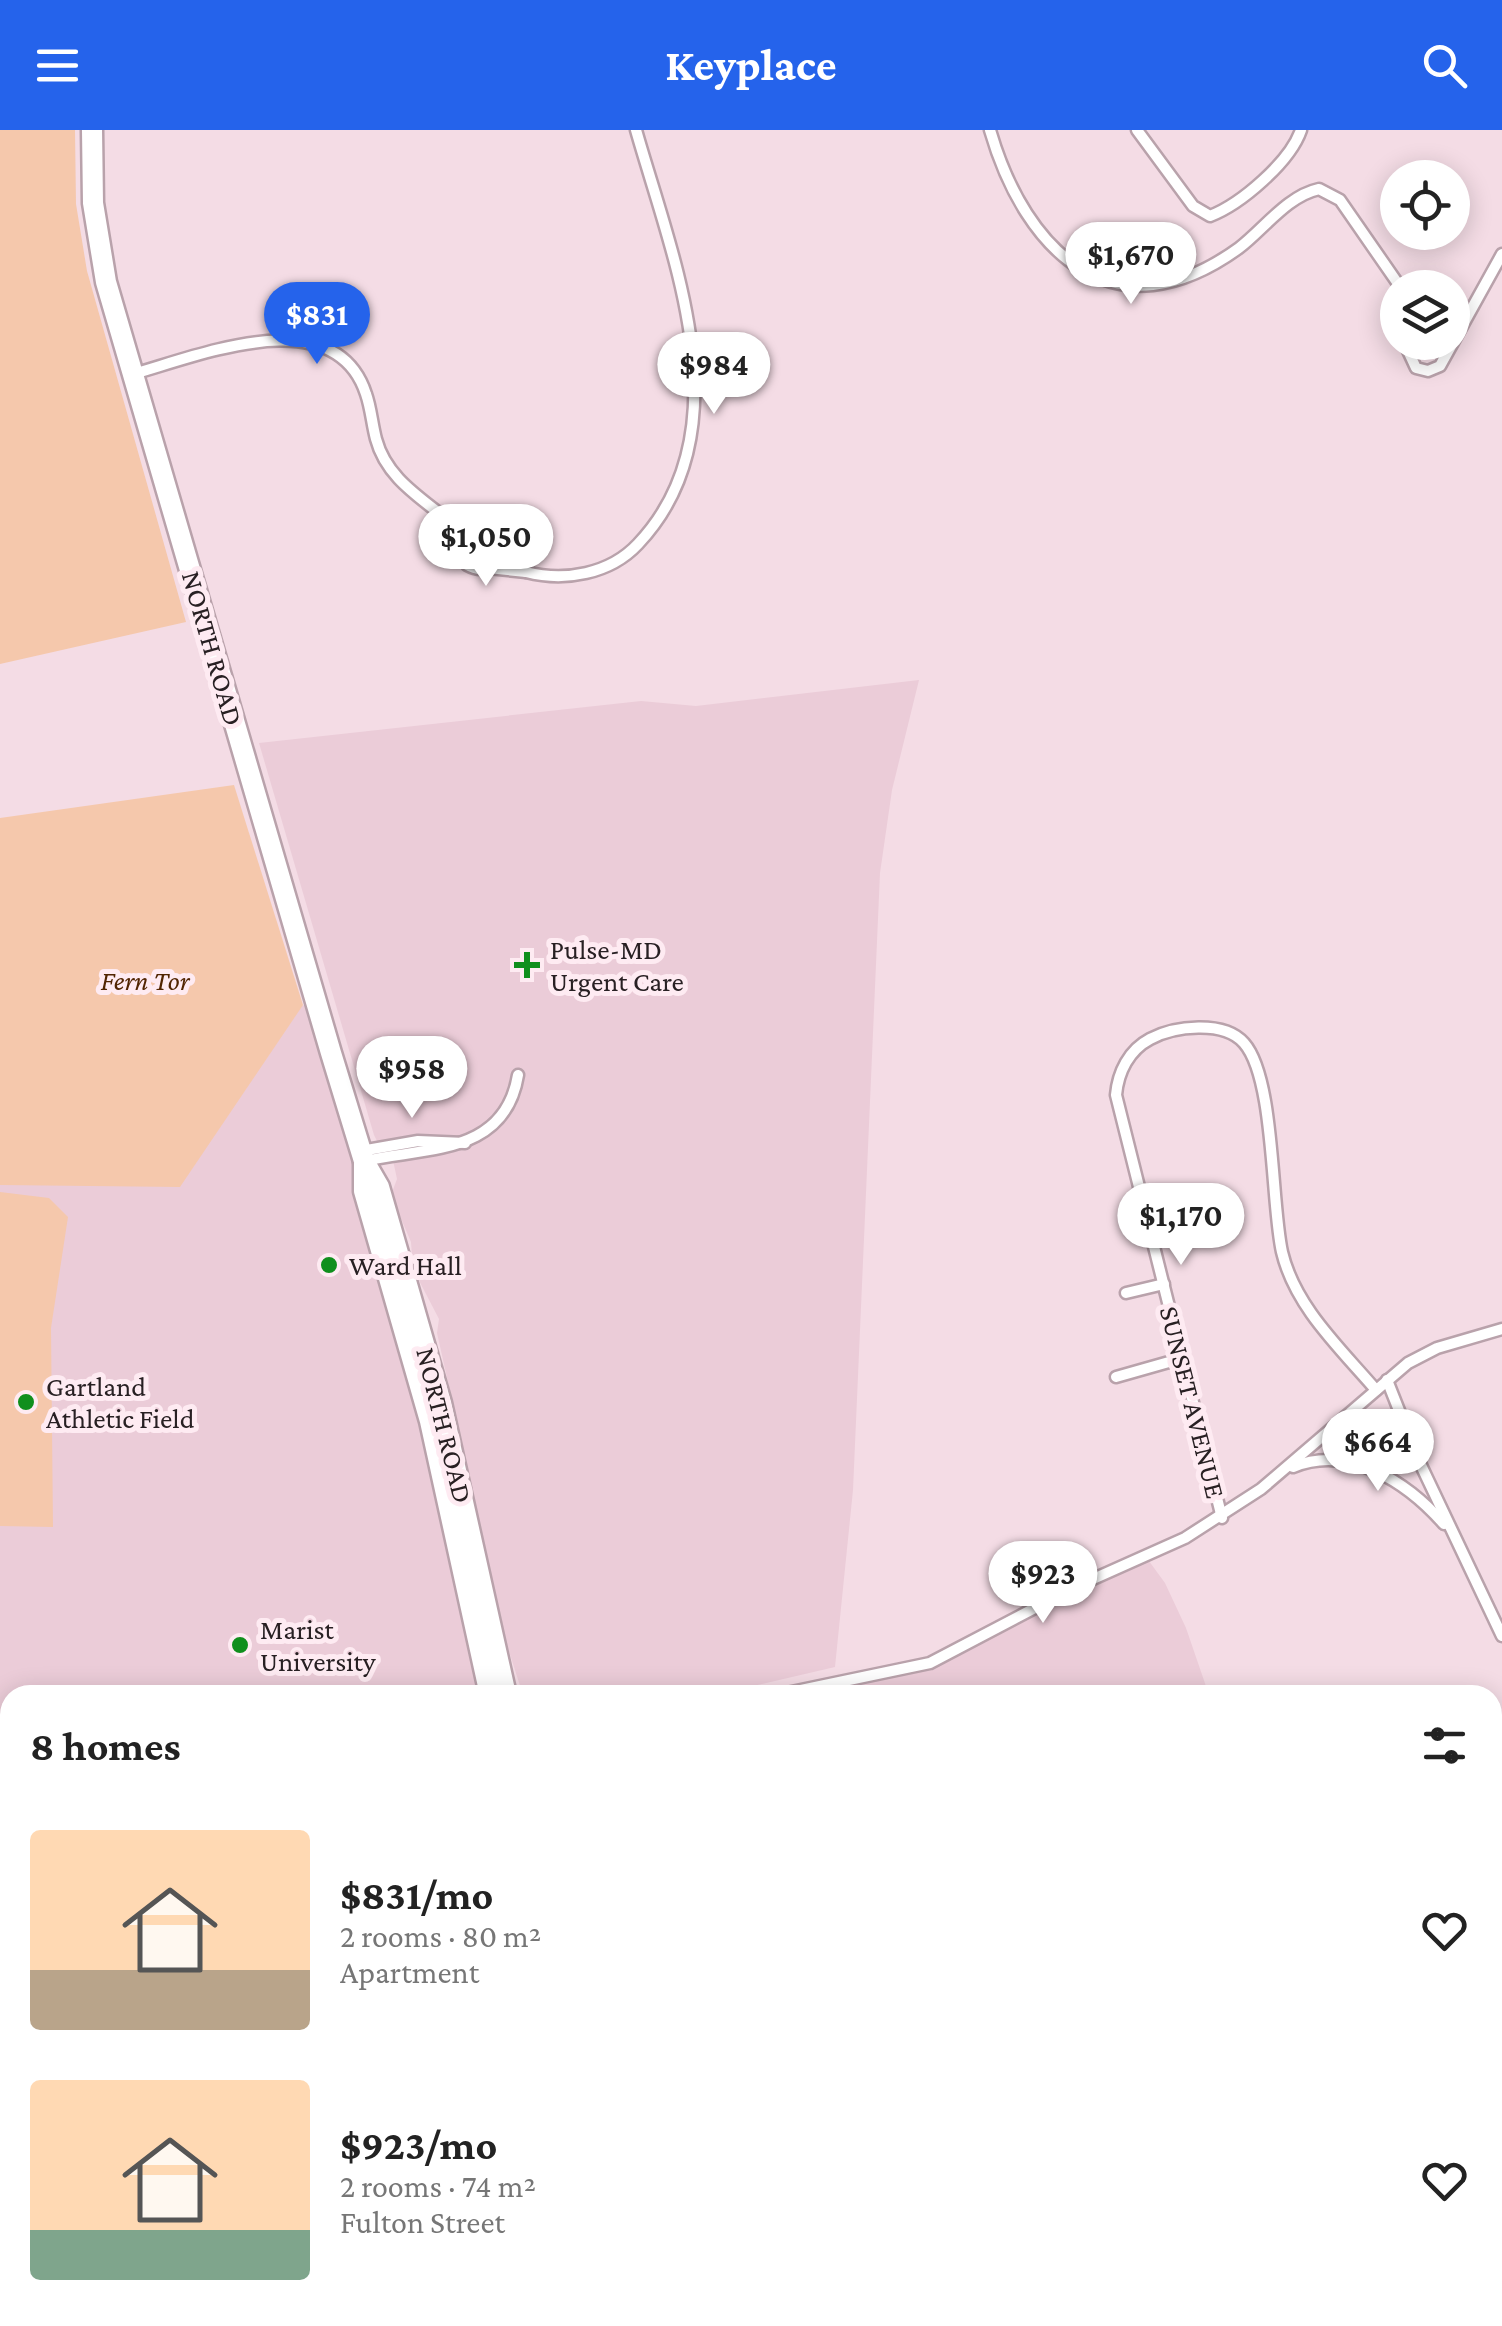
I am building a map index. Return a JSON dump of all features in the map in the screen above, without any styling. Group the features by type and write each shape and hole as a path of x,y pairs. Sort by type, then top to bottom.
{"highway":[{"name":"NORTH ROAD","path":"92,130 92,187 99,251 363,1156 379,1186 438,1388 504,1685"},
{"name":"NORTH ROAD","path":"363,1156 364,1191 430,1421 488,1685"}],"street":[{"path":"438,513 467,565 576,575 617,563 657,520 688,448 694,410 690,336 636,130"},
{"path":"990,130 1006,182 1032,223 1078,265 1112,283 1146,288 1186,278 1238,248 1301,196 1319,189 1340,200 1389,270"},
{"path":"1137,130 1193,206 1210,216 1243,198 1268,176 1301,130"},
{"path":"1470,312 1502,254"},
{"path":"133,374 258,342 284,339 321,346 355,372 366,392 384,462 438,513 491,530 501,547 526,572"},
{"path":"1412,360 1416,368 1428,371 1443,360"},
{"path":"460,548 465,534 478,528"},
{"path":"487,568 498,560 501,547"},
{"name":"SUNSET AVENUE","path":"1222,1518 1116,1095 1118,1077 1131,1055 1148,1040 1182,1030 1218,1030 1247,1046 1257,1072 1282,1252 1293,1282 1320,1324 1376,1390"},
{"path":"363,1156 466,1143 499,1121 511,1102 518,1075"},
{"path":"1126,1293 1164,1284"},
{"path":"827,1685 930,1664 1073,1588 1222,1518 1386,1380 1426,1352 1502,1329"},
{"path":"1116,1377 1183,1358"},
{"path":"1386,1380 1418,1461 1502,1636"},
{"path":"1274,1478 1313,1460 1370,1468 1416,1496 1464,1551"}],"shaded area":[{"path":"919,680 892,790 880,873 853,1490 835,1667 757,1685 520,1685 507,1645 437,1333 439,1319 413,1269 411,1242 391,1195 397,1179 391,1151 379,1145 374,1135 259,743 641,701 696,706"},
{"name":"Marist University","path":"317,1004 487,1685 0,1685 0,1035"},
{"path":"1146,1557 1165,1583 1186,1628 1206,1685 837,1685 910,1674 945,1662 1089,1583"}],"green space":[{"path":"0,130 75,130 76,204 87,271 186,622 0,664"},
{"name":"Fern Tor","path":"234,785 303,1005 180,1187 0,1185 0,818"},
{"name":"Gartland Athletic Field","path":"0,1192 49,1198 68,1217 51,1328 53,1527 0,1526"}],"place":[{"name":"Pulse-MD Urgent Care","path":"527,965"},
{"name":"Ward Hall","path":"329,1265"},
{"name":"Gartland Athletic Field","path":"26,1402"},
{"name":"Marist University","path":"240,1645"}]}
